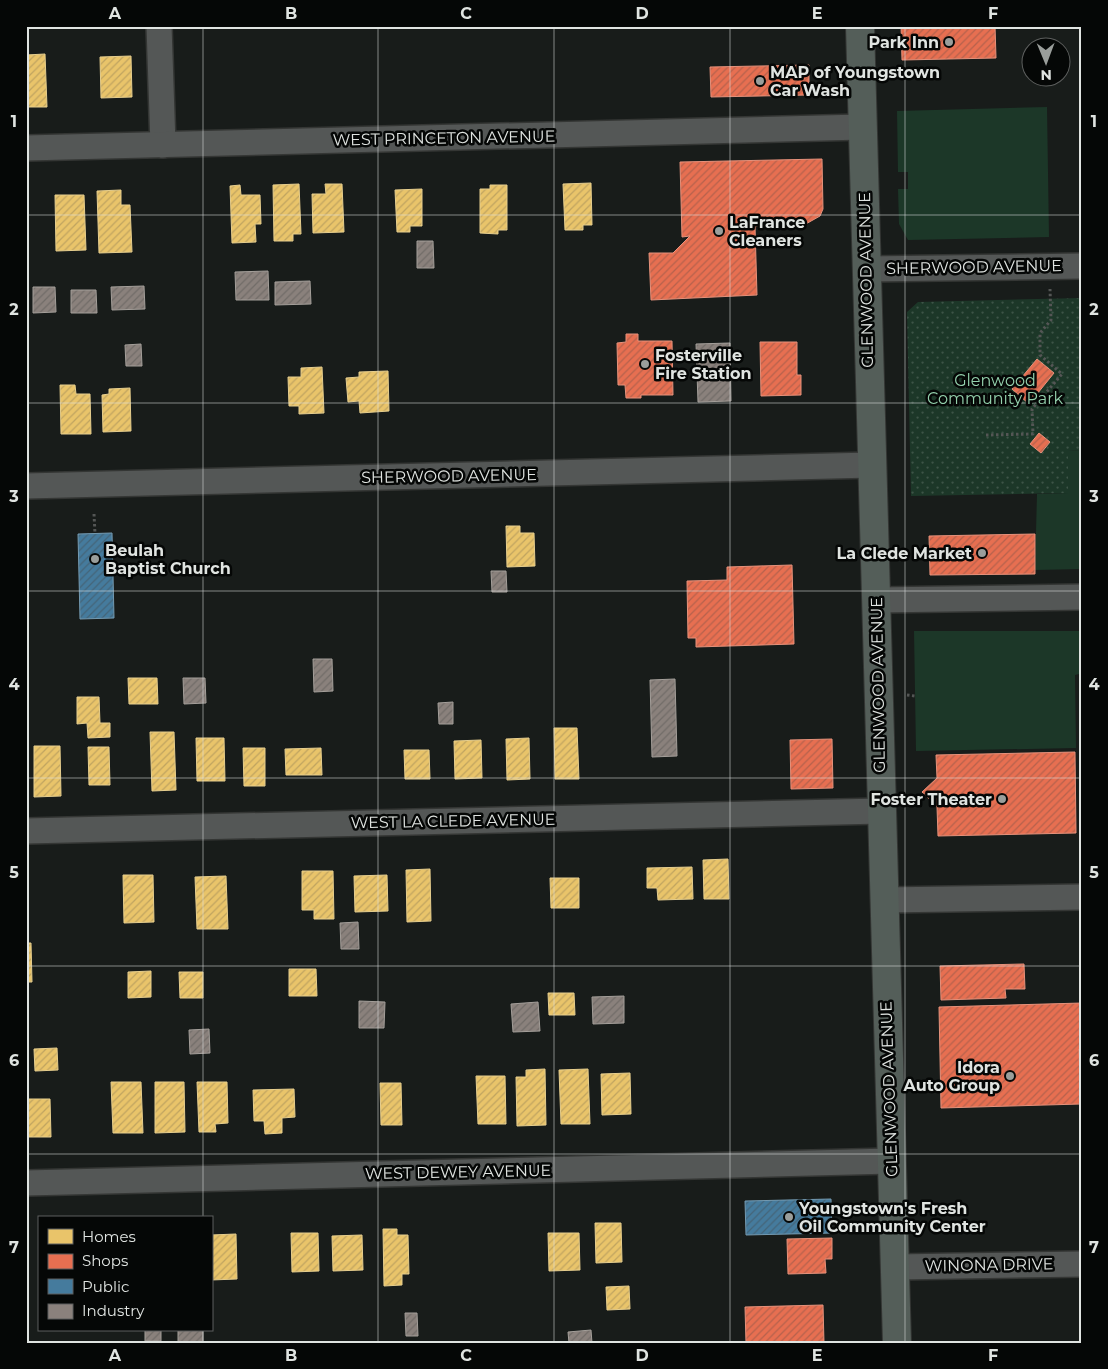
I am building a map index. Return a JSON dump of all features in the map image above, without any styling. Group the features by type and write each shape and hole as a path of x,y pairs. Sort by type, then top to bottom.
{"main road":[{"name":"GLENWOOD AVENUE","path":"860,26 890,1161 896,1267 897,1343"}],"street":[{"path":"159,26 162,145"},
{"name":"WEST PRINCETON AVENUE","path":"26,148 862,127"},
{"name":"SHERWOOD AVENUE","path":"866,269 1082,266"},
{"name":"SHERWOOD AVENUE","path":"26,486 871,465"},
{"path":"876,600 1082,597"},
{"name":"WEST LA CLEDE AVENUE","path":"26,831 881,811"},
{"path":"884,900 1082,897"},
{"name":"WEST DEWEY AVENUE","path":"26,1183 890,1161"},
{"name":"WINONA DRIVE","path":"896,1267 1082,1264"}],"path":[{"path":"986,435 1033,434 1032,409 1062,374 1040,355 1040,333 1051,320 1050,266"},
{"path":"94,514 95,534"},
{"path":"907,696 915,696"}],"green space":[{"path":"1047,107 1049,237 908,240 899,224 898,189 908,189 908,172 898,172 897,111"},
{"name":"Glenwood Community Park","path":"1082,298 1082,450 1068,451 1068,493 911,496 907,312 918,302"},
{"path":"1082,450 1082,569 1035,570 1037,494 1068,493 1067,451"},
{"path":"914,631 1079,631 1079,674 1075,675 1076,748 916,751"}],"building: Homes":[{"path":"45,54 47,107 26,107 26,55"},
{"path":"131,56 132,97 101,98 100,57"},
{"path":"591,183 592,225 583,225 583,230 565,230 563,184"},
{"path":"299,184 301,234 293,234 293,241 274,241 273,185"},
{"path":"325,184 342,184 344,232 313,233 312,194 326,194"},
{"path":"240,185 241,195 260,195 261,224 255,224 256,242 232,243 230,186"},
{"path":"490,185 507,185 507,230 498,230 498,234 480,233 480,189 490,189"},
{"path":"422,189 422,226 410,226 410,232 397,232 395,190"},
{"path":"121,190 121,205 130,205 132,252 99,253 97,191"},
{"path":"55,195 84,195 86,250 56,251"},
{"path":"322,367 324,413 299,414 299,406 289,406 288,377 301,377 301,368"},
{"path":"388,371 389,411 360,413 359,401 348,402 346,378 359,377 359,372"},
{"path":"60,385 75,385 76,394 90,394 91,434 61,434"},
{"path":"130,388 131,431 103,432 102,395 109,394 109,389"},
{"path":"506,526 520,526 520,533 534,533 535,566 507,567"},
{"path":"128,678 157,678 158,704 129,704"},
{"path":"77,697 99,697 100,723 110,723 110,737 88,738 87,723 77,724"},
{"path":"554,728 577,728 579,779 555,779"},
{"path":"150,732 174,732 176,790 152,791"},
{"path":"196,738 224,738 225,781 197,781"},
{"path":"529,738 530,779 507,780 506,739"},
{"path":"481,740 482,778 455,779 454,741"},
{"path":"34,746 60,746 61,796 34,797"},
{"path":"88,747 109,747 110,785 89,785"},
{"path":"243,748 265,748 265,786 244,786"},
{"path":"321,748 322,775 286,775 285,749"},
{"path":"404,750 429,750 430,779 405,779"},
{"path":"728,859 729,899 704,899 703,860"},
{"path":"692,867 693,899 658,900 657,888 647,888 647,868"},
{"path":"430,869 431,921 407,922 406,870"},
{"path":"302,871 333,871 334,919 314,919 314,910 302,910"},
{"path":"123,875 153,875 154,922 124,923"},
{"path":"387,875 388,911 355,912 354,876"},
{"path":"226,876 228,929 197,929 195,877"},
{"path":"550,878 579,878 579,908 551,908"},
{"path":"26,943 31,943 32,982 26,982"},
{"path":"289,969 316,969 317,996 289,996"},
{"path":"151,971 151,997 128,998 128,972"},
{"path":"179,972 203,972 203,998 180,998"},
{"path":"548,993 574,993 575,1015 549,1015"},
{"path":"57,1048 58,1070 35,1071 34,1049"},
{"path":"545,1069 546,1125 517,1126 516,1077 526,1077 526,1070"},
{"path":"588,1069 590,1124 561,1124 559,1070"},
{"path":"630,1073 631,1114 602,1115 601,1074"},
{"path":"476,1076 505,1076 506,1124 478,1124"},
{"path":"111,1082 141,1082 143,1133 113,1133"},
{"path":"155,1082 184,1082 185,1132 155,1133"},
{"path":"197,1082 227,1082 228,1123 215,1124 216,1132 199,1132"},
{"path":"380,1083 401,1083 402,1125 381,1125"},
{"path":"294,1089 295,1117 282,1118 282,1133 265,1134 264,1121 254,1121 253,1090"},
{"path":"26,1099 50,1099 51,1137 26,1137"},
{"path":"595,1223 621,1223 622,1262 596,1263"},
{"path":"383,1229 397,1229 397,1235 408,1235 409,1274 402,1274 402,1285 384,1286"},
{"path":"291,1233 318,1233 319,1271 292,1272"},
{"path":"548,1233 579,1233 580,1270 549,1271"},
{"path":"236,1234 237,1279 212,1280 212,1235"},
{"path":"362,1235 363,1270 333,1271 332,1236"},
{"path":"629,1286 630,1309 607,1310 606,1287"}],"building: Shops":[{"name":"Park Inn","path":"901,26 995,26 996,58 902,60"},
{"name":"MAP of Youngstown Car Wash","path":"809,65 809,95 711,97 710,67"},
{"name":"LaFrance Cleaners","path":"822,159 823,209 820,216 804,225 755,226 757,295 651,300 649,253 673,253 690,236 682,237 680,162"},
{"name":"Fosterville Fire Station","path":"626,334 638,334 638,341 672,341 673,395 641,395 641,398 626,398 625,385 618,385 617,343 626,342"},
{"path":"760,342 797,342 797,375 801,375 801,395 761,396"},
{"path":"1037,359 1054,373 1029,404 1012,389"},
{"path":"1039,433 1050,442 1041,453 1030,444"},
{"name":"La Clede Market","path":"1035,534 1035,574 930,575 929,536"},
{"path":"792,565 794,644 696,647 696,638 688,638 687,581 727,580 727,567"},
{"path":"832,739 833,788 791,789 790,740"},
{"name":"Foster Theater","path":"1075,752 1076,833 938,836 937,807 922,792 937,778 936,755"},
{"path":"1024,964 1025,989 1005,989 1006,998 941,1000 940,966"},
{"name":"Idora Auto Group","path":"1082,1003 1082,1049 1079,1049 1081,1104 941,1108 939,1007"},
{"path":"832,1238 832,1259 825,1259 826,1273 788,1274 787,1239"},
{"path":"823,1305 824,1343 746,1343 745,1307"}],"building: Public":[{"name":"Beulah Baptist Church","path":"112,533 114,618 80,619 78,534"},
{"name":"Youngstown's Fresh Oil Community Center","path":"831,1199 832,1233 746,1235 745,1201"}],"building: Industry":[{"path":"417,241 433,241 434,268 417,268"},
{"path":"268,271 269,300 236,300 235,272"},
{"path":"310,281 311,304 275,305 275,282"},
{"path":"144,286 145,309 112,310 111,287"},
{"path":"33,287 55,287 56,312 33,313"},
{"path":"71,290 96,290 97,313 71,313"},
{"path":"730,343 731,401 698,402 696,344"},
{"path":"141,344 142,366 126,366 125,345"},
{"path":"491,571 506,571 507,592 492,592"},
{"path":"313,659 332,659 333,691 314,692"},
{"path":"183,678 205,678 206,703 184,704"},
{"path":"675,679 677,756 652,757 650,680"},
{"path":"453,702 453,724 439,724 438,703"},
{"path":"358,922 359,949 341,949 340,923"},
{"path":"624,996 624,1023 593,1024 592,997"},
{"path":"359,1001 385,1002 384,1028 359,1028"},
{"path":"538,1002 540,1031 513,1032 511,1004"},
{"path":"209,1029 210,1053 190,1054 189,1030"},
{"path":"405,1313 417,1313 418,1336 406,1336"},
{"path":"591,1330 592,1343 569,1343 568,1332"},
{"path":"145,1332 161,1332 161,1341 145,1341"},
{"path":"178,1332 203,1332 203,1343 178,1343"}],"place":[{"name":"Park Inn","path":"949,42"},
{"name":"MAP of Youngstown Car Wash","path":"760,81"},
{"name":"LaFrance Cleaners","path":"719,231"},
{"name":"Fosterville Fire Station","path":"645,364"},
{"name":"La Clede Market","path":"982,553"},
{"name":"Beulah Baptist Church","path":"95,559"},
{"name":"Foster Theater","path":"1002,799"},
{"name":"Idora Auto Group","path":"1010,1076"},
{"name":"Youngstown's Fresh Oil Community Center","path":"789,1217"}]}
